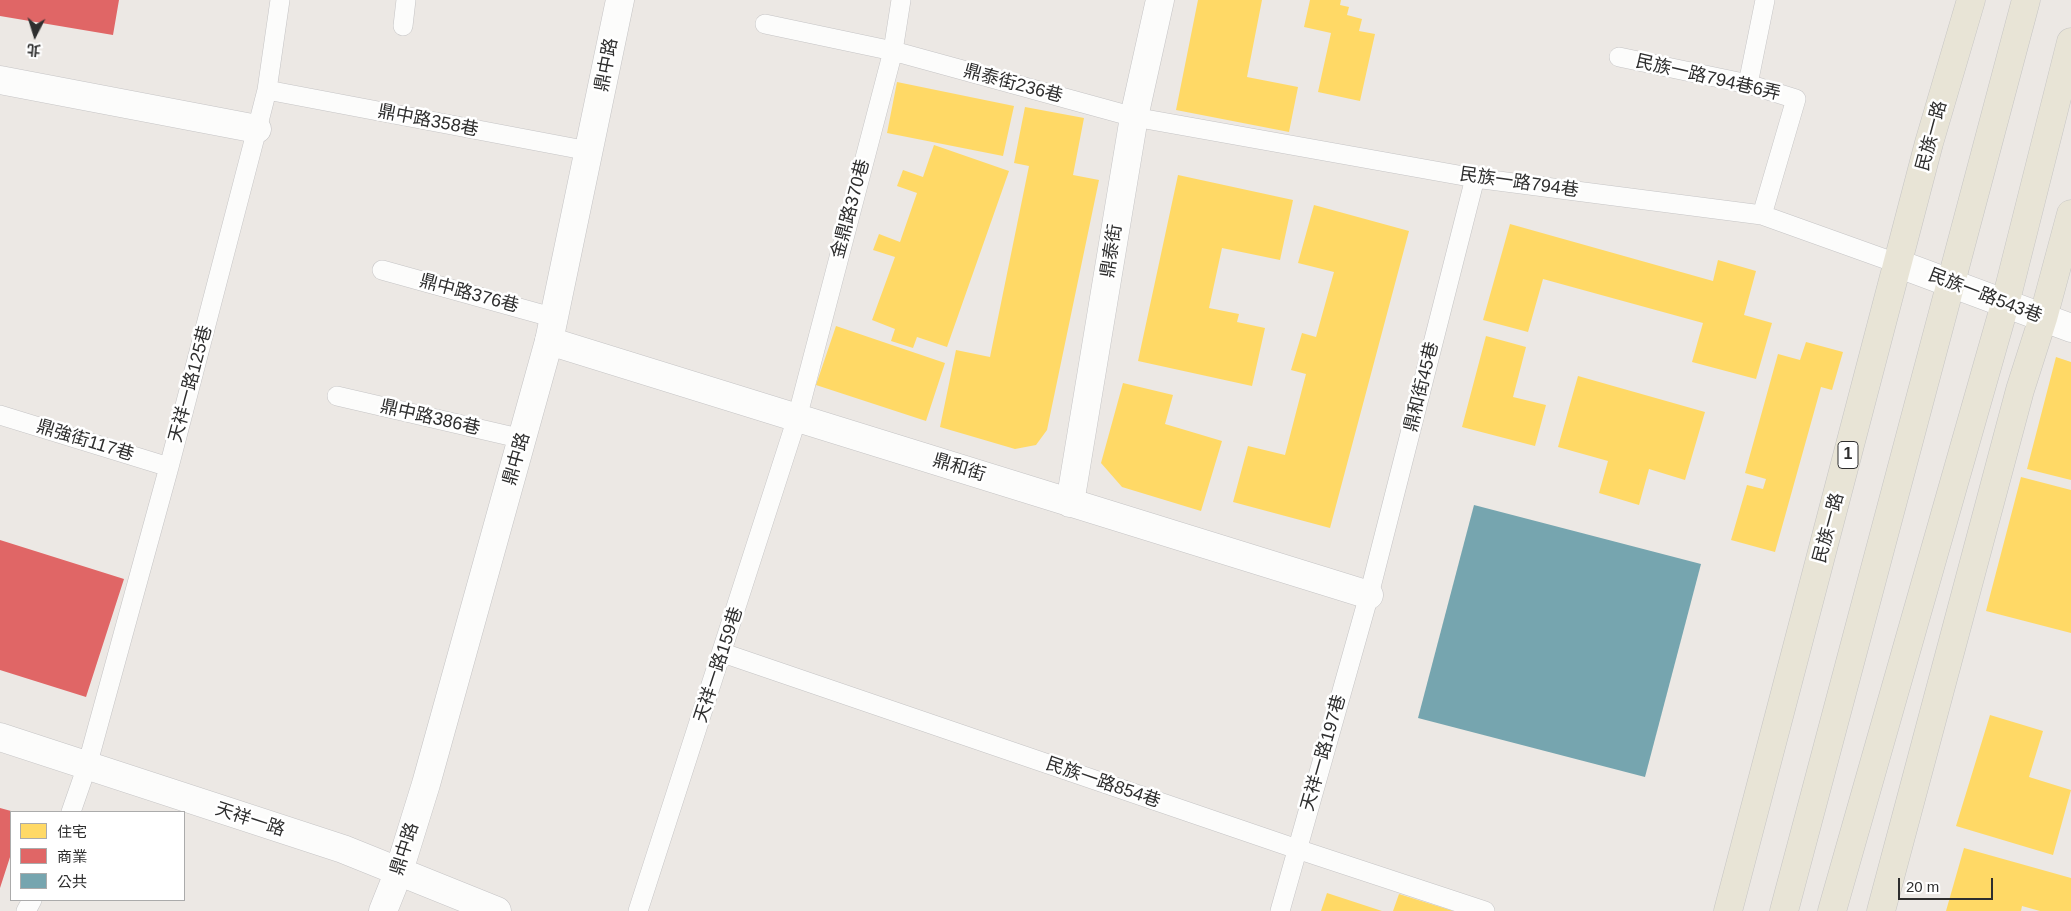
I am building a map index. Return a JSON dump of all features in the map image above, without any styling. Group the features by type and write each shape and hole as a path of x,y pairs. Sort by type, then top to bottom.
{"main road":[{"name":"民族一路","path":"1728,911 1899,264 1929,143 1971,0"},
{"path":"1784,911 2026,0"},
{"path":"1832,911 2005,304 2071,42"},
{"path":"1881,911 2020,390 2043,318 2071,214"}],"street":[{"name":"鼎中路","path":"383,911 399,870 426,784 552,330 620,0"},
{"name":"鼎泰街","path":"1070,503 1134,117 1160,0"},
{"path":"0,80 257,129"},
{"name":"民族一路543巷","path":"1899,264 2071,328"},
{"name":"鼎和街","path":"552,330 797,418 1369,596"},
{"name":"天祥一路","path":"0,737 343,849 497,911"}],"lane":[{"name":"天祥一路125巷","path":"71,811 87,766 169,467 257,129 267,90 280,0"},
{"path":"403,26 406,0"},
{"name":"金鼎路370巷","path":"797,418 892,51 901,0"},
{"path":"1748,84 1765,0"},
{"name":"鼎泰街236巷","path":"765,24 892,51 1134,117"},
{"name":"民族一路794巷6弄","path":"1619,57 1748,84 1796,99 1762,215"},
{"name":"鼎中路358巷","path":"267,90 589,151"},
{"name":"民族一路794巷","path":"1134,117 1474,178 1762,215 1899,264"},
{"name":"鼎和街45巷","path":"1369,596 1474,178"},
{"name":"鼎中路376巷","path":"382,270 552,330"},
{"name":"鼎中路386巷","path":"337,396 523,439"},
{"name":"鼎強街117巷","path":"0,415 169,467"},
{"name":"天祥一路159巷","path":"638,911 723,653 797,418"},
{"name":"天祥一路197巷","path":"1280,911 1369,596"},
{"name":"民族一路854巷","path":"723,653 1297,849 1485,911"}],"building: 住宅":[{"path":"1198,0 1262,0 1247,77 1298,87 1289,132 1176,110"},
{"path":"1310,0 1341,0 1340,5 1349,7 1347,15 1362,19 1359,31 1375,34 1360,101 1318,92 1331,33 1304,27"},
{"path":"897,82 1014,106 1003,156 887,133"},
{"path":"1025,107 1084,118 1073,175 1099,180 1047,430 1036,445 1015,449 940,427 956,350 990,357 1029,166 1014,163"},
{"path":"934,145 1009,171 947,347 917,337 913,348 891,341 895,329 872,320 895,257 873,250 879,234 900,242 917,193 897,186 903,170 923,177"},
{"path":"1178,175 1293,200 1280,260 1222,248 1209,308 1239,314 1237,322 1265,328 1252,386 1138,361"},
{"path":"1314,205 1409,231 1330,528 1233,502 1248,446 1285,455 1306,374 1291,370 1302,333 1316,337 1334,272 1298,263"},
{"path":"1510,224 1713,281 1718,260 1756,271 1744,315 1772,323 1756,379 1692,362 1703,323 1543,279 1528,332 1483,320"},
{"path":"836,326 945,363 926,421 816,385"},
{"path":"1486,336 1526,347 1513,397 1546,405 1535,446 1462,427"},
{"path":"1806,342 1843,352 1832,390 1821,387 1775,552 1731,540 1747,485 1763,489 1766,479 1745,473 1778,354 1800,360"},
{"path":"2056,357 2071,362 2071,480 2027,469"},
{"path":"1578,376 1705,412 1685,480 1649,469 1639,505 1599,493 1608,461 1558,447"},
{"path":"1123,383 1173,395 1165,424 1222,441 1201,511 1122,487 1101,463"},
{"path":"2021,477 2071,490 2071,633 1986,611"},
{"path":"1990,715 2043,731 2029,777 2071,790 2053,855 1956,826"},
{"path":"1964,848 2071,878 2071,911 2040,911 2022,906 2021,911 1946,911"},
{"path":"1327,893 1382,911 1321,911"},
{"path":"1399,894 1453,911 1393,911"}],"building: 商業":[{"path":"0,0 119,0 113,35 0,16"},
{"path":"0,540 124,579 86,697 0,670"},
{"path":"0,808 11,811 10,857 0,888"}],"building: 公共":[{"path":"1474,505 1701,564 1645,777 1418,718"}]}
